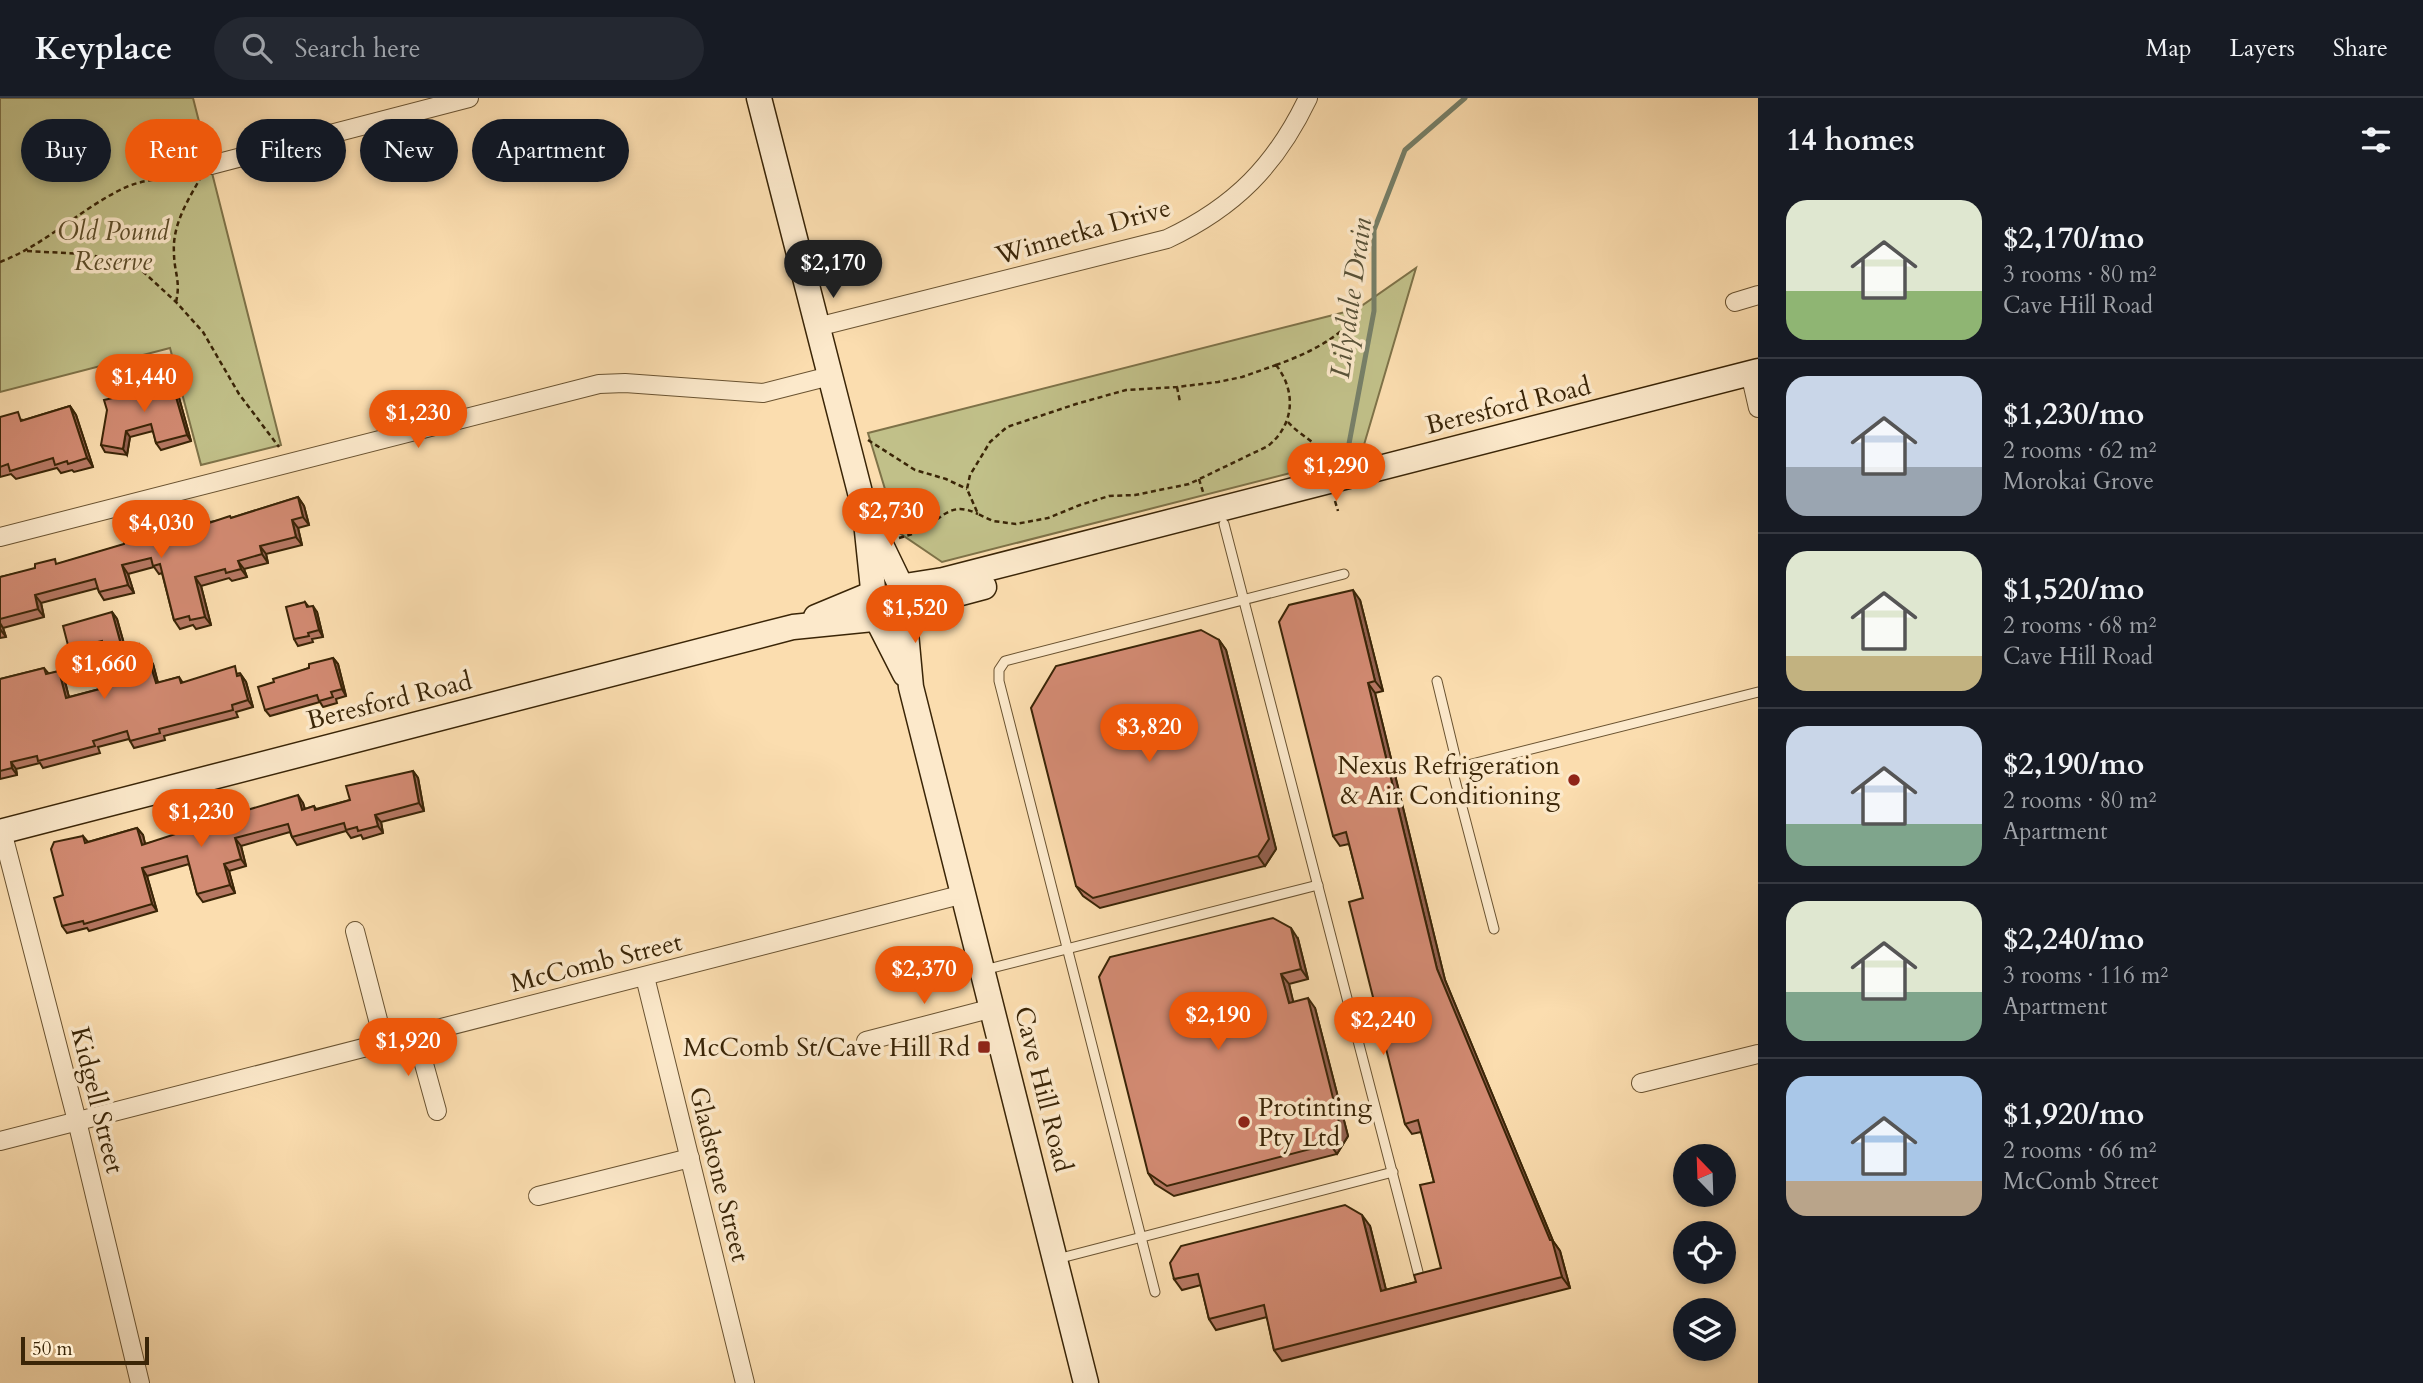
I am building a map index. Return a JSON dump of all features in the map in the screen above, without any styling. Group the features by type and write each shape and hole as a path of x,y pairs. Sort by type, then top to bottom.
{"main road":[{"name":"Cave Hill Road","path":"759,98 865,512 873,606 911,687 1086,1383"},
{"name":"Beresford Road","path":"909,616 954,595 1755,386"},
{"name":"Beresford Road","path":"902,584 943,580 1755,386"},
{"name":"Cave Hill Road","path":"865,512 902,584"},
{"path":"885,581 902,584 913,597 909,616 892,627 873,606 885,581"},
{"name":"Beresford Road","path":"1,831 873,606"},
{"name":"Cave Hill Road","path":"909,616 911,687"}],"street":[{"path":"222,161 469,98"},
{"name":"Winnetka Drive","path":"817,327 1167,239 1197,225 1221,209 1251,182 1278,153 1308,98"},
{"path":"1735,302 1758,295"},
{"path":"0,537 600,384 625,383 763,393 830,376"},
{"name":"Kidgell Street","path":"1,831 77,1121 140,1383"},
{"name":"McComb Street","path":"0,1141 964,894"},
{"path":"355,931 384,1043"},
{"name":"Gladstone Street","path":"645,977 745,1383"},
{"path":"866,1041 993,1008"},
{"path":"416,1035 437,1111"},
{"path":"1641,1083 1758,1055"},
{"path":"538,1196 690,1158"}],"lane":[{"path":"1224,524 1418,1272"},
{"path":"1155,1292 999,681 999,670 1005,661 1344,574"},
{"path":"1437,681 1458,768"},
{"path":"1494,929 1452,769 1758,692"},
{"path":"983,970 1318,885"},
{"path":"1056,1259 1393,1172"}],"path":[{"path":"0,262 27,251 121,189 140,183 203,174 186,203 178,225 173,255 180,288 176,302"},
{"path":"27,251 84,254 127,264 145,272 203,332 240,394 280,448"},
{"path":"978,514 967,489 970,475 990,442 1007,427 1126,390 1177,387 1242,377 1320,345 1350,324 1356,316"},
{"path":"885,551 897,550 894,540 918,532 954,509 968,509 993,521 1016,524 1048,518 1109,496 1135,495 1189,484 1268,446 1278,438 1289,422 1290,407 1286,388 1276,365"},
{"path":"1177,387 1180,402"},
{"path":"1289,422 1297,432 1312,440 1326,463"},
{"path":"846,438 865,439 915,470 946,479 967,489"}],"green space":[{"name":"Old Pound Reserve","path":"0,98 193,98 198,119 125,119 125,182 214,182 281,445 201,465 170,348 0,392"},
{"path":"1416,268 1361,455 942,562 898,532 868,433 1357,309"}],"building":[{"path":"148,378 150,386 171,380 187,435 156,443 151,424 126,431 123,449 101,445 107,410 104,400 134,393 131,383"},
{"path":"70,406 87,458 55,465 53,458 10,471 8,464 0,467 0,417 18,412 21,421"},
{"path":"298,497 303,517 292,520 296,537 260,546 262,554 238,561 241,569 226,573 225,569 195,577 205,617 190,620 189,616 174,620 160,564 153,566 151,558 122,565 128,585 99,592 95,579 35,595 38,609 0,619 0,577 35,568 35,564 55,559 56,564 199,521 208,520 209,523 230,516 231,518"},
{"path":"1353,590 1375,681 1368,683 1437,969 1552,1240 1562,1277 1274,1350 1264,1305 1209,1319 1198,1274 1174,1279 1170,1263 1181,1246 1345,1205 1362,1215 1381,1291 1416,1282 1414,1275 1441,1268 1420,1185 1434,1182 1418,1120 1405,1124 1349,902 1363,898 1346,832 1333,836 1279,622 1289,605"},
{"path":"305,602 307,607 313,606 319,630 308,633 309,636 294,639 286,607"},
{"path":"112,612 122,648 139,644 143,659 148,657 156,683 179,677 181,683 235,666 237,676 241,675 248,700 232,705 233,710 159,729 160,733 130,741 127,731 93,741 95,746 38,761 37,756 11,762 12,768 0,771 0,679 44,668 46,674 59,671 66,698 111,686 109,681 113,680 102,641 69,649 63,626"},
{"path":"1201,630 1219,640 1269,839 1258,856 1093,898 1076,886 1031,708 1056,666"},
{"path":"333,658 342,689 331,692 333,697 319,701 317,695 265,710 258,687 274,682 273,679 309,668 309,664"},
{"path":"413,771 419,803 375,815 378,826 358,831 357,827 346,830 344,823 292,837 288,824 235,838 241,859 224,864 230,885 197,894 187,856 142,868 152,904 84,924 83,921 62,926 54,898 63,895 51,849 54,842 83,836 85,843 137,828 142,845 212,822 213,826 239,819 237,813 298,795 302,810 314,806 315,810 350,800 346,786"},
{"path":"1273,918 1291,928 1301,969 1281,974 1289,1003 1308,998 1340,1126 1330,1144 1167,1186 1148,1173 1099,977 1110,957"}],"waterway":[{"name":"Lilydale Drain","path":"1348,449 1374,311 1374,230 1405,150 1465,98"}],"place":[{"name":"Nexus Refrigeration & Air Conditioning","path":"1574,780"},
{"name":"McComb St/Cave Hill Rd","path":"984,1047"},
{"name":"Protinting Pty Ltd","path":"1244,1122"}]}
